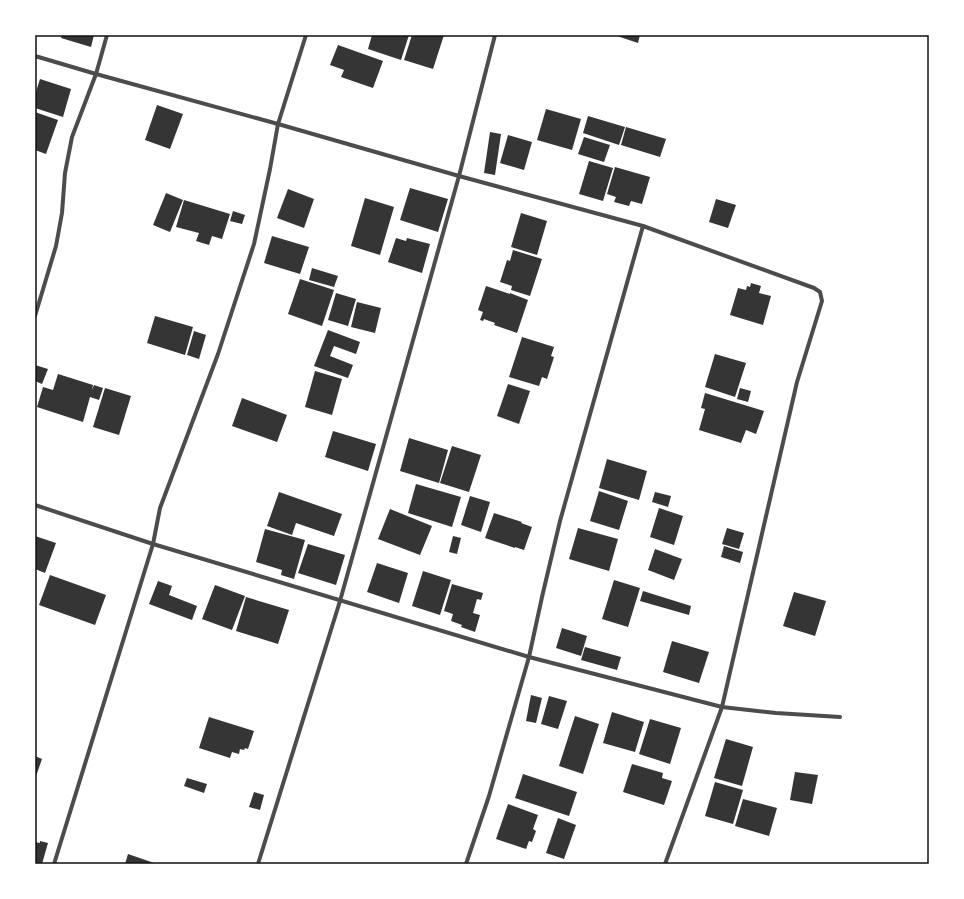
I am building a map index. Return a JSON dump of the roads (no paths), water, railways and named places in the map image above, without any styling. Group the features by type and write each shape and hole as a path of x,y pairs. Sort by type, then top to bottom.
{"street":[{"path":"35,316 56,246 62,213 64,173 72,137 96,74 107,35"},
{"path":"54,864 153,544 160,508 218,354 254,244 278,124 306,35"},
{"path":"258,864 340,601 459,176 495,35"},
{"path":"35,56 459,176 643,226 814,288 820,292 822,301 797,382 722,707 665,864"},
{"path":"466,864 489,796 529,657 560,521 643,226"},
{"path":"35,505 153,544 529,657 722,707 840,718"}]}
